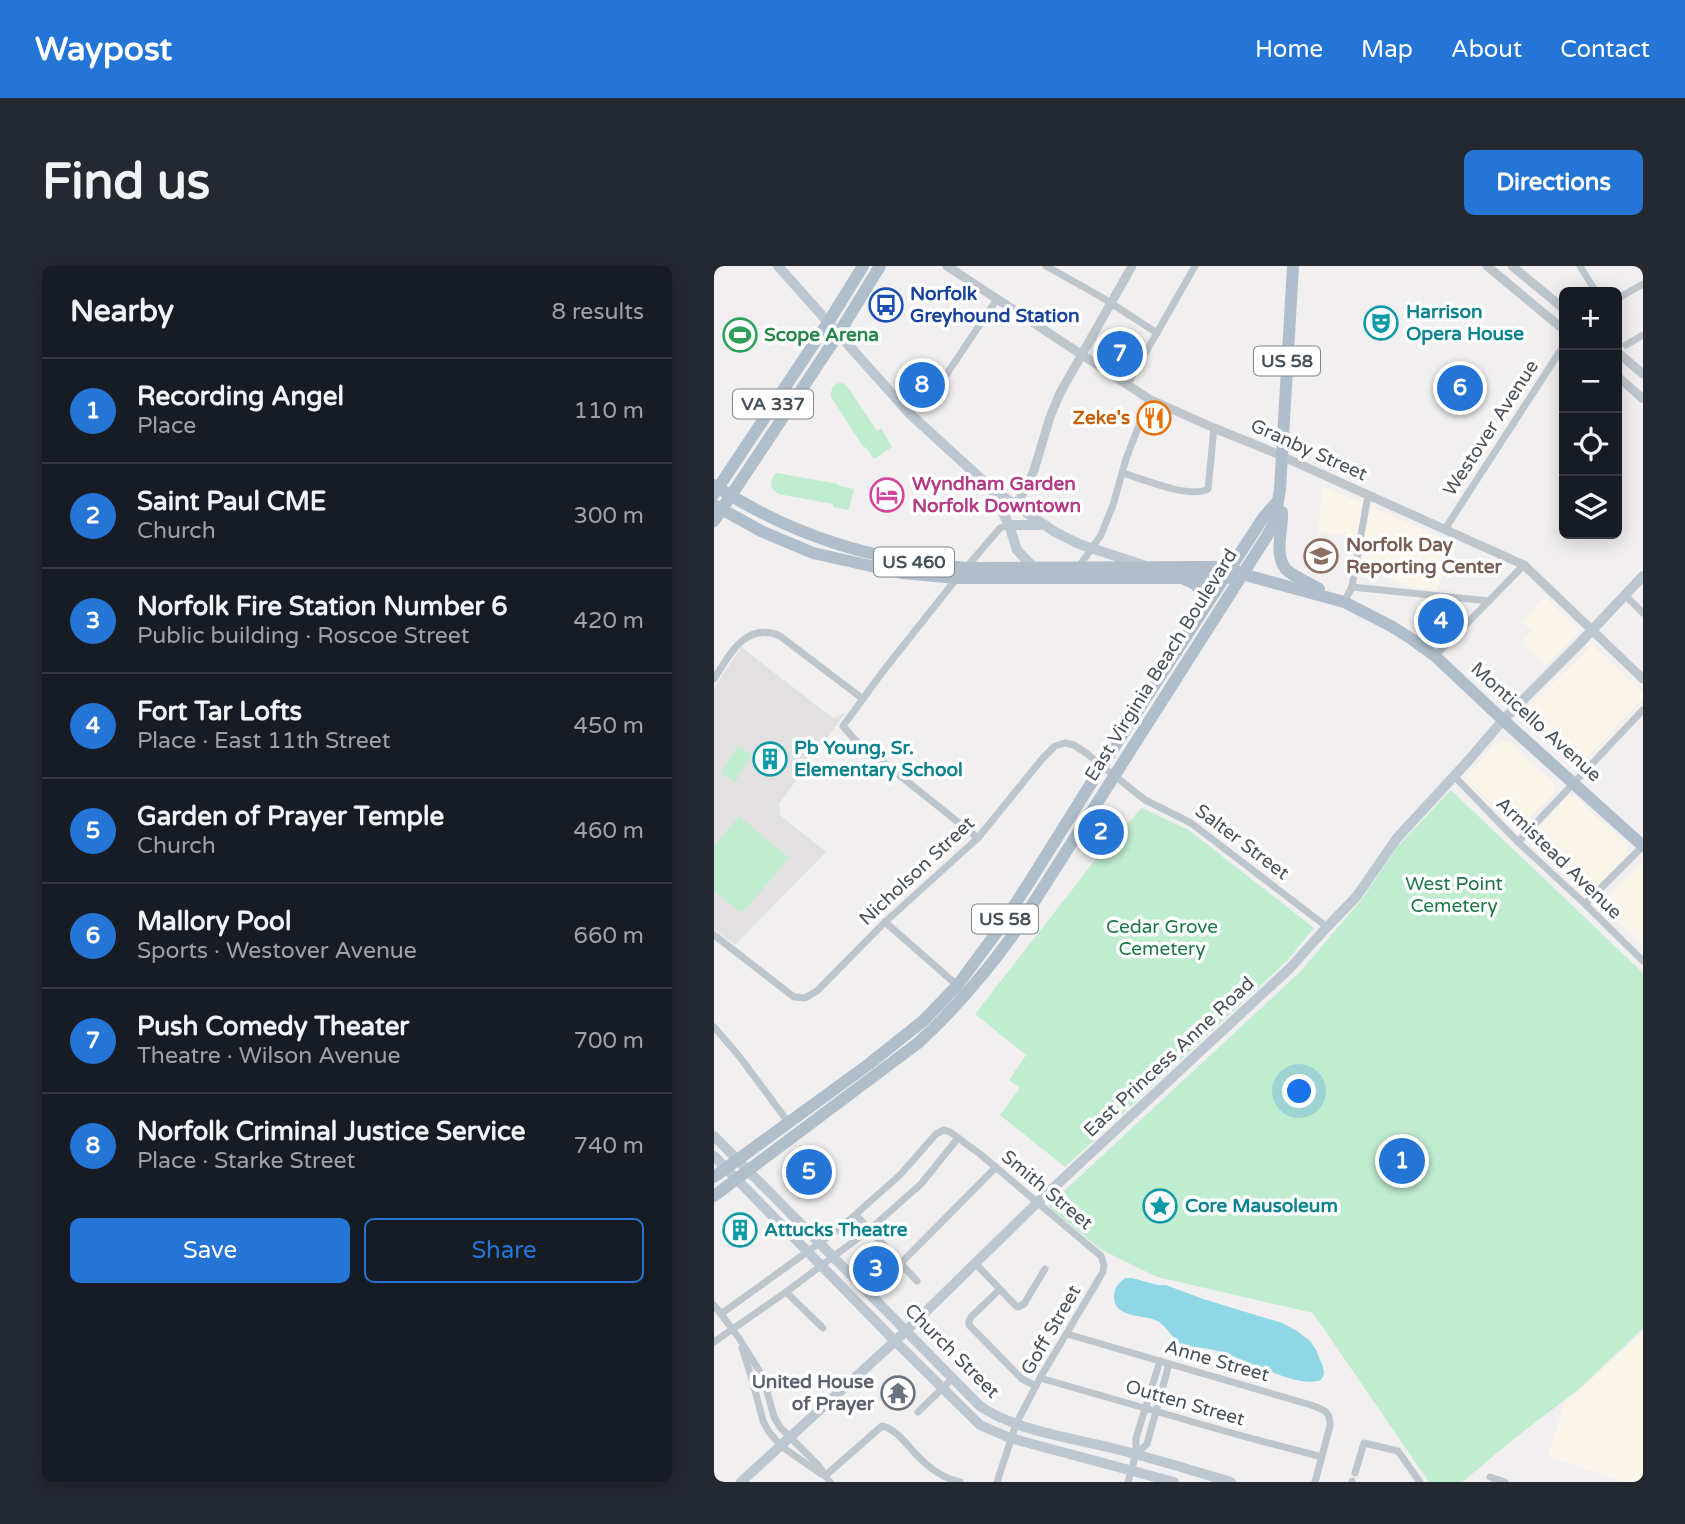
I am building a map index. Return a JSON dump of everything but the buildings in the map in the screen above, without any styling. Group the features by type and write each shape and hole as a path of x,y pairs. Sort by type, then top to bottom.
{"main road":[{"name":"Monticello Avenue","path":"778,266 909,413 992,489 1042,525 1079,544 1146,566"},
{"name":"VA 337","path":"715,489 863,266"},
{"name":"VA 337","path":"716,512 731,495 779,425 880,266"},
{"name":"US 58","path":"1282,456 1293,266"},
{"name":"East Virginia Beach Boulevard","path":"714,1196 731,1174 816,1111 918,1043 947,1016 962,990 992,963 1013,935 1036,884 1102,767 1200,615 1275,521 1282,456"},
{"name":"US 460","path":"715,489 731,495 773,520 854,550 961,573 1033,568"},
{"name":"Monticello Avenue","path":"992,489 1017,550 1045,577 1181,578 1232,574"},
{"path":"1280,489 1282,518 1279,552 1283,565 1286,570 1339,600"},
{"name":"US 460","path":"716,512 813,553 902,573 1045,577"},
{"path":"1009,525 1042,525"},
{"name":"Monticello Avenue","path":"1033,568 1146,566 1232,574 1339,600 1391,625 1436,656 1643,846"},
{"name":"East Virginia Beach Boulevard","path":"1036,884 1113,776 1232,574"},
{"name":"East Princess Anne Road","path":"741,1482 906,1331 1037,1203 1290,968 1362,889 1397,838 1503,720 1643,576"},
{"path":"1181,578 1198,586 1203,593 1200,615"},
{"name":"Church Street","path":"714,1136 980,1406 1016,1424 1136,1454 1231,1482"},
{"name":"Church Street","path":"714,1156 980,1425 1010,1438 1174,1482"},
{"name":"East Virginia Beach Boulevard","path":"714,1177 731,1174"}],"street":[{"name":"Granby Street","path":"947,266 1149,399 1524,565 1643,680"},
{"path":"1046,266 1157,333"},
{"path":"1016,505 1029,483 1055,403 1132,266"},
{"path":"1127,385 1195,266"},
{"path":"1487,266 1559,326"},
{"path":"1512,266 1559,305"},
{"path":"1580,266 1594,287"},
{"path":"1622,296 1643,284"},
{"path":"909,413 942,381 997,299"},
{"path":"1626,345 1643,335"},
{"name":"Westover Avenue","path":"1445,529 1561,350"},
{"path":"1622,356 1643,374"},
{"path":"1622,380 1643,399"},
{"path":"1078,568 1101,535 1149,399"},
{"path":"1123,473 1172,489 1203,492 1208,489 1214,428"},
{"path":"1339,600 1352,587 1368,495"},
{"path":"978,838 854,739 843,726 930,610 1000,528 1009,525"},
{"path":"1436,656 1524,565"},
{"path":"1352,587 1489,601"},
{"path":"1625,596 1643,613"},
{"path":"714,679 742,640 755,633 767,632 786,640 863,698"},
{"path":"1518,842 1643,710"},
{"name":"Salter Street","path":"1065,743 1074,745 1144,800 1191,823 1327,927"},
{"name":"Nicholson Street","path":"717,937 794,997 806,998 817,992 885,922 978,838 1042,759 1055,746 1065,743"},
{"name":"Armistead Avenue","path":"1454,776 1518,842 1643,961"},
{"path":"1584,904 1643,846"},
{"path":"885,922 962,990"},
{"path":"714,1027 718,1037 793,1128"},
{"path":"714,1342 869,1230 921,1184 958,1138 944,1130 936,1134 900,1175 856,1214 720,1314"},
{"name":"Smith Street","path":"958,1138 1101,1256 1103,1272"},
{"path":"901,1264 996,1167"},
{"path":"856,1214 917,1281"},
{"path":"975,1263 1014,1305 1021,1306 1045,1269"},
{"name":"Goff Street","path":"997,1482 1016,1424 1103,1272"},
{"path":"999,1290 971,1317 969,1325 1022,1379 1038,1382"},
{"path":"786,1292 823,1328"},
{"path":"714,1305 763,1377 774,1417 786,1442 827,1479"},
{"name":"Anne Street","path":"1066,1334 1324,1410 1330,1417 1330,1426 1315,1482"},
{"path":"738,1338 763,1421 769,1432 817,1465 827,1479"},
{"path":"1128,1482 1136,1454 1136,1438 1160,1361"},
{"path":"1136,1454 1147,1444 1169,1364"},
{"path":"918,1412 953,1378"},
{"name":"Outten Street","path":"1038,1382 1157,1410 1322,1457"},
{"path":"827,1479 882,1426 891,1428 916,1455 947,1480 960,1482"},
{"path":"1353,1479 1364,1443 1398,1451 1420,1482"},
{"path":"1490,1477 1505,1482"}],"shaded area":[{"path":"1322,486 1457,544 1436,591 1409,587 1362,566 1365,538 1318,532"},
{"path":"1545,597 1579,630 1546,666 1521,643 1532,631 1522,622"},
{"path":"1590,646 1594,646 1643,692 1643,699 1578,767 1575,767 1527,720 1526,713 1527,708"},
{"path":"741,647 833,718 846,712 779,804 780,815 826,852 735,945 714,929 714,688"},
{"path":"1504,741 1511,743 1553,783 1556,792 1528,819 1518,823 1510,821 1465,777 1495,745"},
{"path":"1569,796 1576,797 1628,846 1627,854 1586,898 1527,840"},
{"path":"1643,861 1643,946 1600,903"},
{"path":"1643,1332 1643,1482 1625,1482 1548,1456 1564,1405"}],"green space":[{"path":"839,383 845,384 877,431 881,428 892,447 874,459 831,397 832,388"},
{"path":"777,473 854,489 849,510 833,507 833,504 778,494 772,488 771,482"},
{"path":"738,746 752,755 735,782 721,773"},
{"name":"West Point Cemetery","path":"1451,790 1643,973 1643,1328 1579,1389 1462,1482 1429,1482 1313,1313 1157,1277 1100,1249 1048,1206 1300,972 1362,899 1397,847"},
{"name":"Cedar Grove Cemetery","path":"1142,808 1190,831 1314,928 1287,961 1065,1167 1000,1115 1020,1088 1009,1080 1026,1055 975,1014 1107,845"},
{"path":"739,816 789,858 744,911 738,911 714,891 714,846"}],"water":[{"path":"1125,1278 1166,1285 1282,1323 1310,1341 1323,1367 1321,1380 1311,1382 1285,1377 1216,1351 1183,1346 1159,1322 1119,1309 1115,1304 1114,1293"}],"place":[{"name":"Norfolk Greyhound Station","path":"886,305"},
{"name":"Harrison Opera House","path":"1381,323"},
{"name":"Scope Arena","path":"740,335"},
{"name":"Push Comedy Theater","path":"1120,354"},
{"name":"Norfolk Criminal Justice Service","path":"922,385"},
{"name":"Mallory Pool","path":"1460,388"},
{"name":"Zeke's","path":"1154,418"},
{"name":"Wyndham Garden Norfolk Downtown","path":"887,495"},
{"name":"Norfolk Day Reporting Center","path":"1321,556"},
{"name":"Fort Tar Lofts","path":"1441,621"},
{"name":"Pb Young, Sr. Elementary School","path":"770,759"},
{"name":"Saint Paul CME","path":"1101,832"},
{"name":"Recording Angel","path":"1402,1161"},
{"name":"Garden of Prayer Temple","path":"809,1172"},
{"name":"Core Mausoleum","path":"1160,1206"},
{"name":"Attucks Theatre","path":"740,1230"},
{"name":"Norfolk Fire Station Number 6","path":"876,1269"},
{"name":"United House of Prayer","path":"898,1393"}]}
